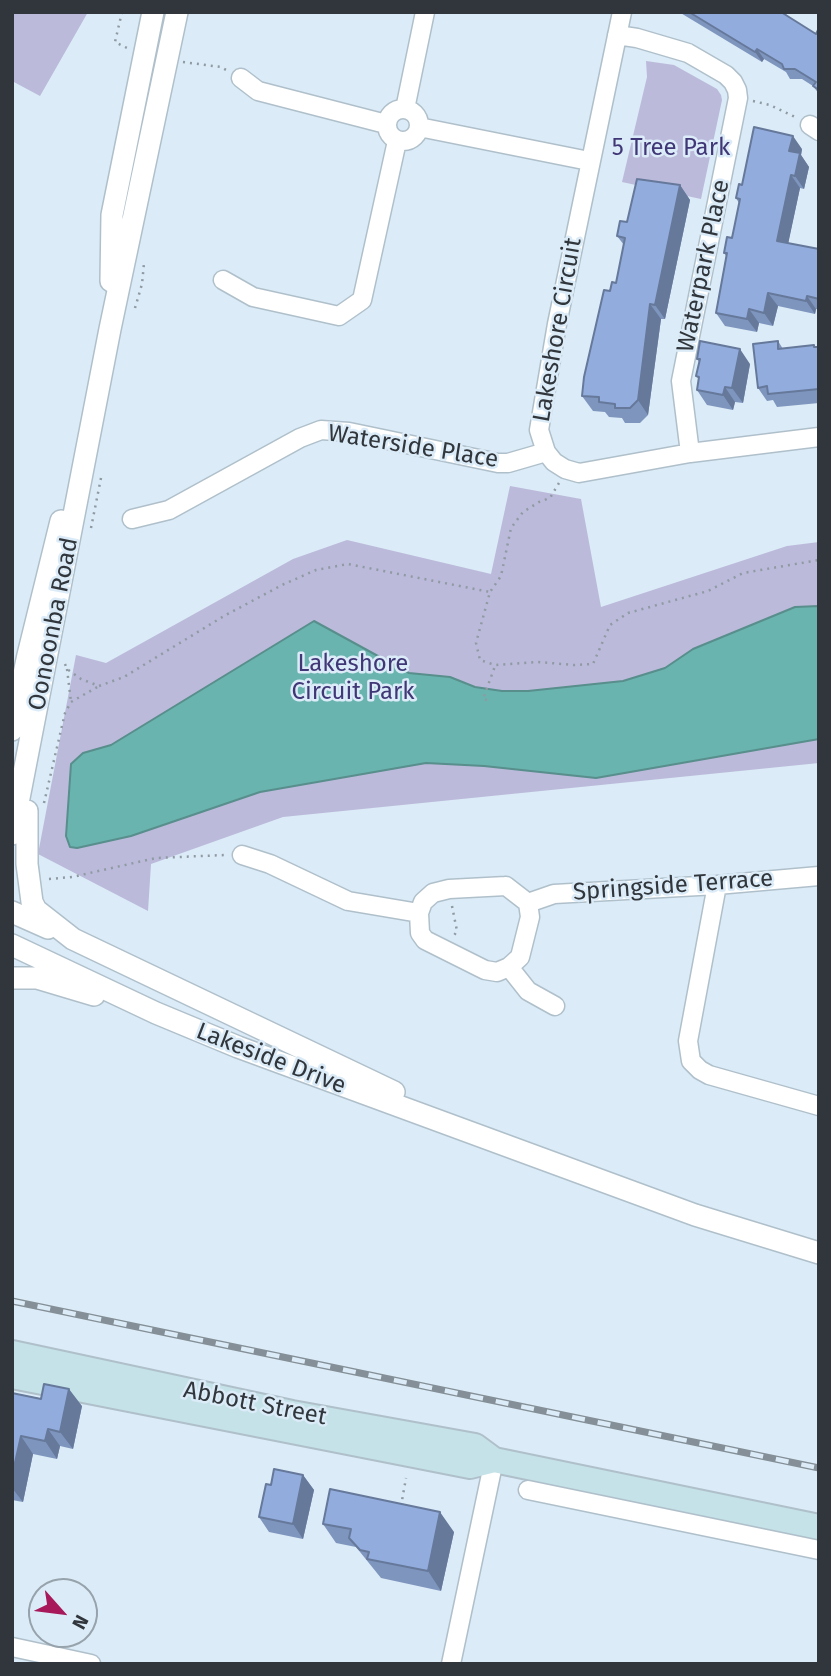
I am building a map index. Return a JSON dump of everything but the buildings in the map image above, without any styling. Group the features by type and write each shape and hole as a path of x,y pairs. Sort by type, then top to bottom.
{"main road":[{"name":"Abbott Street","path":"12,1353 292,1413 475,1446 494,1460 573,1487 697,1513 819,1527"},
{"name":"Abbott Street","path":"12,1376 470,1466 494,1460"}],"street":[{"name":"Oonoonba Road","path":"110,329 112,215 153,12"},
{"name":"Oonoonba Road","path":"12,834 28,655 60,526 93,415 177,12"},
{"path":"405,109 425,12"},
{"name":"Lakeshore Circuit","path":"565,469 554,462 546,452 539,430 557,324 622,12"},
{"path":"617,35 688,52 726,75 733,82 738,98"},
{"path":"241,78 258,91 386,124"},
{"name":"Waterpark Place","path":"690,453 681,381 683,365 738,98"},
{"path":"405,109 415,114 419,127 414,137 408,141 397,141 390,135 386,124 395,111 405,109"},
{"path":"419,127 590,161"},
{"path":"223,280 253,297 339,316 362,300 397,141"},
{"name":"Waterside Place","path":"132,519 169,510 300,438 321,430 349,432 498,463 508,463 546,452"},
{"path":"565,469 579,473 593,472 690,453 819,437"},
{"name":"Lakeside Drive","path":"22,732 27,864 32,902 36,910 73,939"},
{"path":"243,855 270,864 348,901 419,914"},
{"name":"Springside Terrace","path":"528,903 554,894 819,876"},
{"path":"717,885 688,1041 691,1061 709,1075 819,1105"},
{"path":"506,886 528,903 530,917 520,957 509,967 497,972 485,970 425,940 420,933 419,914 424,902 433,893 449,889 506,886"},
{"name":"Lakeside Drive","path":"12,912 537,1158"},
{"name":"Lakeside Drive","path":"12,945 156,1013 238,1047 695,1215 819,1253"},
{"path":"509,967 528,992 555,1006"},
{"path":"12,978 37,978 156,1013"},
{"path":"451,1664 494,1460"},
{"name":"Abbott Street","path":"528,1490 573,1487"},
{"name":"Abbott Street","path":"697,1513 819,1550"},
{"path":"12,1647 91,1664"}],"path":[{"path":"122,12 115,42 128,48"},
{"path":"183,62 221,67 241,78"},
{"path":"738,98 770,104 815,128"},
{"path":"135,308 145,259"},
{"path":"565,469 553,496 529,507 515,520 508,537 501,576 487,600 476,643 480,660 495,665 538,662 593,664 610,625 628,613 708,591 744,573 819,560"},
{"path":"90,532 102,472"},
{"path":"43,809 65,713 71,702 99,686 124,677 224,616 282,585 316,570 348,564 490,592"},
{"path":"64,662 71,702"},
{"path":"487,700 483,699 495,665"},
{"path":"66,669 99,686"},
{"path":"39,880 72,877 156,858 243,855"},
{"path":"446,951 457,931 449,889"},
{"path":"400,1511 406,1478"}],"green space":[{"path":"12,12 88,12 40,96 12,81"},
{"name":"5 Tree Park","path":"646,61 674,65 717,89 721,95 701,199 622,182 647,77"},
{"name":"Lakeshore Circuit Park","path":"510,486 581,499 601,607 787,546 819,542 819,763 283,817 151,864 148,911 38,854 76,655 106,663 293,559 347,540 491,574"}],"shaded area":[{"path":"819,606 819,739 596,778 484,766 426,763 260,792 131,836 77,848 70,847 66,836 71,764 83,753 111,745 314,621 409,673 450,677 475,687 528,691 623,681 665,668 693,649 795,607"}],"railway":[{"path":"12,1301 819,1468"}]}
